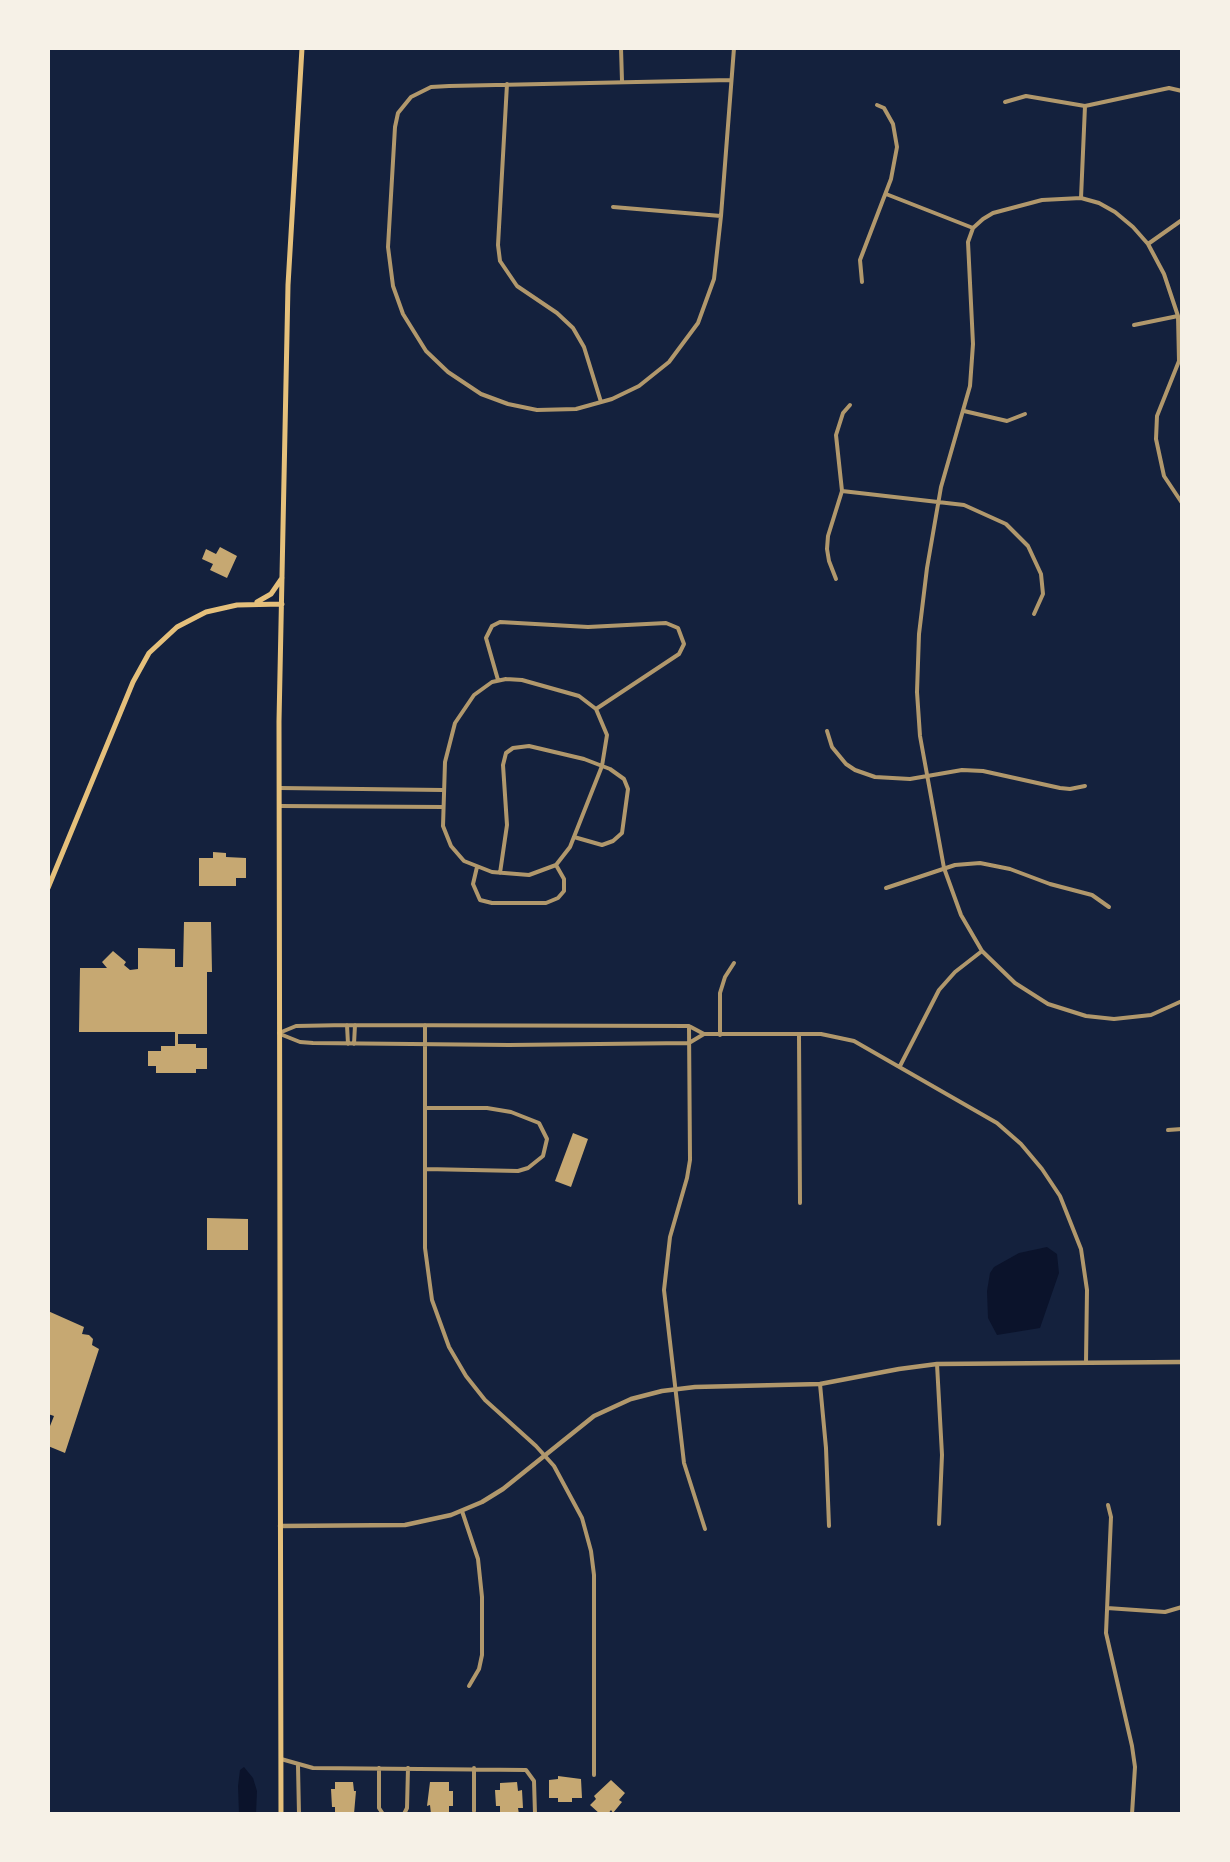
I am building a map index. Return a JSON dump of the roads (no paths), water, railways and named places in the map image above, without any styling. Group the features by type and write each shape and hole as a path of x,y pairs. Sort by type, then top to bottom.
{"main road":[{"path":"281,1814 279,721 288,296 302,48"},
{"path":"48,888 134,682 149,653 160,640 185,621 206,612 258,602 272,594 283,577"},
{"path":"244,605 282,604"}],"street":[{"path":"621,48 622,81"},
{"path":"731,80 431,87 411,97 398,113 394,127 388,238 393,285 410,327 426,351 448,372 481,394 508,404 537,410 576,409 622,395 647,381 669,362 688,340 704,312 711,290 721,216 734,48"},
{"path":"507,84 498,245 500,261 513,283 557,313 573,328 584,347 601,402"},
{"path":"1005,102 1026,96 1085,106 1156,90 1169,88 1182,91"},
{"path":"862,282 860,260 886,194 896,157 896,135 889,115 877,105"},
{"path":"1081,198 1085,106"},
{"path":"886,194 973,228"},
{"path":"1182,503 1164,476 1156,439 1161,404 1179,361 1178,316 1164,274 1148,244 1115,212 1099,203 1081,198 1058,198 1030,203 989,215 973,228 967,251 973,356 964,411 939,501 927,568 918,666 918,712 926,776 944,868 961,915 982,951 1025,991 1048,1004 1073,1013 1106,1019 1136,1018 1163,1011 1182,1001"},
{"path":"613,207 721,216"},
{"path":"1148,244 1182,220"},
{"path":"1134,325 1178,316"},
{"path":"836,579 827,549 828,536 842,491 836,435 843,413 850,405"},
{"path":"964,411 1007,421 1025,414"},
{"path":"842,491 939,501 977,509 997,518 1028,546 1038,565 1043,594 1034,614"},
{"path":"498,680 486,638 492,626 500,622 588,627 666,623 678,628 684,644 679,654 596,709"},
{"path":"498,680 522,680 571,692 585,699 596,709 607,735 602,766 574,837 556,865 529,875 500,873 464,861 448,841 444,826 443,790 447,746 455,723 474,695 498,680"},
{"path":"827,731 832,747 855,770 876,777 897,780 983,771 1060,788 1085,786"},
{"path":"500,873 507,825 503,765 509,750 517,746 529,746 602,766 620,775 627,785 624,829 619,838 602,845 574,837"},
{"path":"280,788 443,790"},
{"path":"280,806 443,807"},
{"path":"886,888 944,868 972,862 998,866 1092,896 1109,907"},
{"path":"477,867 473,884 480,900 492,903 546,903 558,898 564,891 564,879 556,865"},
{"path":"900,1066 939,990 955,972 982,951"},
{"path":"720,1035 720,993 725,977 734,963"},
{"path":"347,1025 348,1044"},
{"path":"279,1033 296,1026 347,1025 690,1026 704,1034 845,1038 900,1066 997,1123 1021,1144 1052,1183 1074,1229 1084,1262 1087,1290 1086,1362"},
{"path":"354,1044 355,1025"},
{"path":"425,1025 426,1266 432,1300 443,1333 456,1361 475,1388 544,1455 573,1498 591,1551 595,1590 594,1775"},
{"path":"690,1026 690,1160 670,1237 665,1280 674,1389 684,1462 705,1529"},
{"path":"279,1033 300,1042 348,1044 689,1043 704,1034"},
{"path":"799,1035 800,1203"},
{"path":"426,1169 518,1171 528,1168 543,1156 547,1139 538,1123 511,1112 487,1108 427,1108"},
{"path":"1168,1130 1182,1129"},
{"path":"280,1526 405,1525 434,1521 462,1511 503,1489 578,1426 604,1410 640,1396 674,1389 820,1384 937,1364 1182,1362"},
{"path":"937,1364 942,1433 939,1524"},
{"path":"820,1384 826,1448 829,1526"},
{"path":"1108,1505 1111,1517 1106,1633 1135,1767 1132,1814"},
{"path":"462,1511 478,1559 482,1597 481,1663 469,1686"},
{"path":"1107,1608 1165,1612 1182,1606"},
{"path":"280,1759 298,1766 526,1770 534,1780 535,1814"},
{"path":"298,1766 298,1814"},
{"path":"379,1768 379,1808 382,1814"},
{"path":"404,1814 407,1808 408,1768"},
{"path":"474,1768 474,1811"}],"water":[{"path":"1047,1247 1057,1254 1059,1273 1040,1328 997,1335 988,1318 987,1291 990,1273 994,1267 1019,1253"},
{"path":"244,1767 253,1778 257,1791 256,1814 239,1814 238,1786 240,1770"}]}
